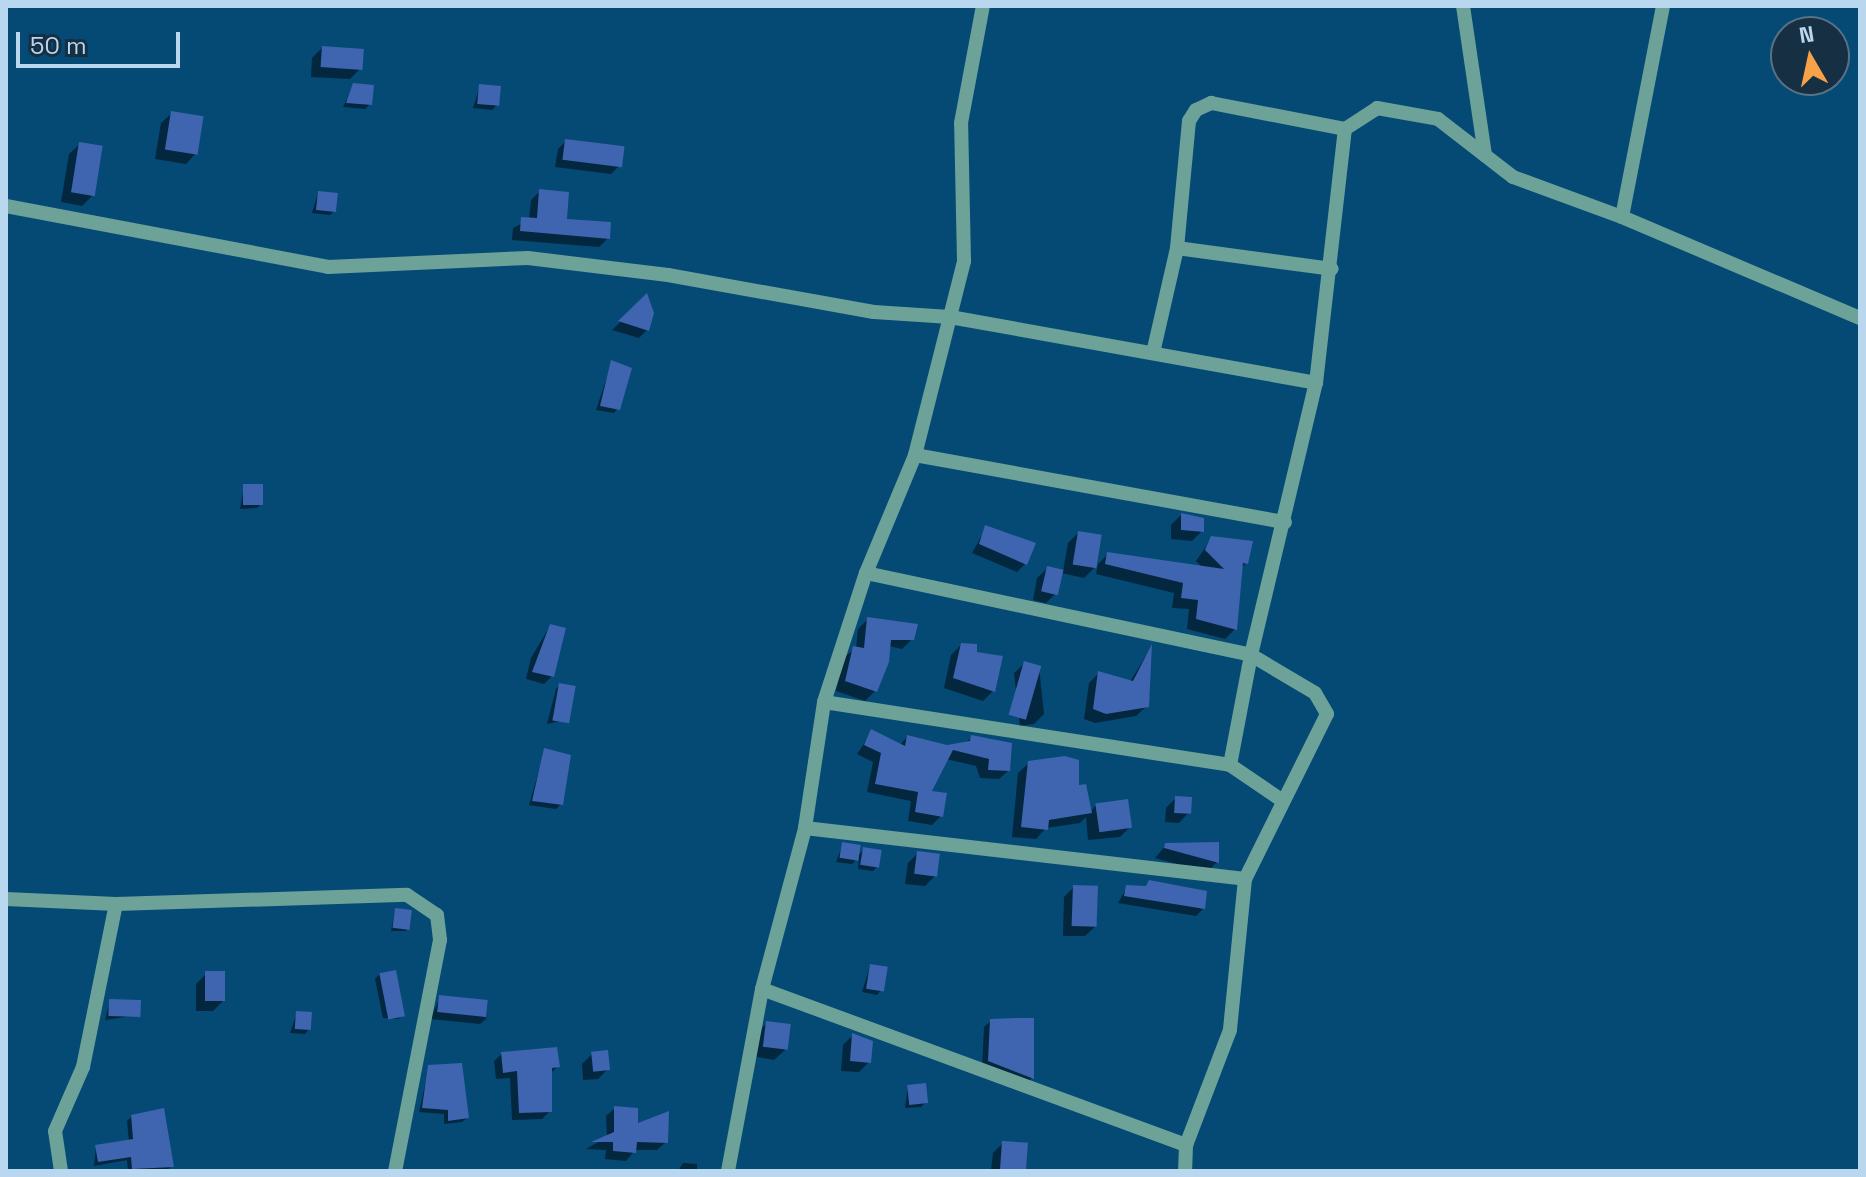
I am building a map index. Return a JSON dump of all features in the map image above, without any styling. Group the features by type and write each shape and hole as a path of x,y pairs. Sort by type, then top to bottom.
{"street":[{"path":"728,1171 762,989 805,828 824,702 866,573 915,455 964,261 961,123 983,6"},
{"path":"1463,6 1485,155"},
{"path":"1622,217 1663,6"},
{"path":"1153,353 1177,248 1189,121 1196,110 1211,103 1345,129 1377,108 1438,119 1513,177 1622,217 1860,318"},
{"path":"1230,765 1251,655 1316,383 1332,269 1345,129"},
{"path":"6,206 328,267 528,258 668,275 874,312 950,317 1316,383"},
{"path":"1177,248 1332,269"},
{"path":"915,455 1285,522"},
{"path":"866,573 1251,655 1315,693 1327,714 1245,879 1230,1030 1186,1145 1185,1171"},
{"path":"824,702 1230,765 1283,801"},
{"path":"805,828 1245,879"},
{"path":"6,899 116,904 407,895 437,915 440,940 395,1171"},
{"path":"61,1171 55,1131 83,1067 116,904"},
{"path":"762,989 1186,1145"}],"building":[{"path":"322,46 364,49 362,70 321,67"},
{"path":"353,83 374,85 372,105 346,103"},
{"path":"479,84 501,86 499,106 477,104"},
{"path":"171,111 204,116 197,155 165,150"},
{"path":"565,139 625,146 622,167 562,160"},
{"path":"79,142 103,146 95,196 71,192"},
{"path":"539,189 569,192 567,219 611,222 610,239 520,231 521,217 537,218"},
{"path":"318,191 338,193 336,212 316,210"},
{"path":"647,293 654,313 649,331 618,321"},
{"path":"611,360 632,368 620,410 600,406"},
{"path":"243,484 263,484 263,505 243,505"},
{"path":"1181,513 1204,518 1204,532 1181,530"},
{"path":"985,525 1036,543 1027,565 979,544"},
{"path":"1078,531 1102,535 1096,568 1073,565"},
{"path":"1211,536 1253,541 1248,564 1243,563 1237,630 1196,619 1198,600 1181,598 1183,583 1105,564 1107,552 1224,569 1205,550"},
{"path":"1047,566 1064,570 1058,595 1041,591"},
{"path":"867,617 918,624 914,640 891,640 889,662 877,692 845,681 853,646 864,648"},
{"path":"550,624 566,628 554,677 532,672"},
{"path":"961,643 977,644 977,652 1003,656 995,692 953,678"},
{"path":"1152,644 1149,707 1106,714 1093,709 1098,671 1133,681"},
{"path":"1024,661 1041,666 1026,720 1009,715"},
{"path":"559,683 576,686 569,723 552,720"},
{"path":"871,729 905,746 907,735 947,745 970,741 971,735 1012,743 1010,771 988,770 989,759 953,750 932,791 947,793 943,817 915,812 918,792 875,784 881,753 864,745"},
{"path":"544,748 571,755 563,805 532,801"},
{"path":"1065,756 1079,760 1079,785 1086,784 1092,813 1049,820 1048,830 1021,827 1028,761"},
{"path":"1175,796 1192,797 1191,814 1174,813"},
{"path":"1128,799 1132,828 1099,832 1095,804"},
{"path":"842,842 861,845 858,861 839,858"},
{"path":"1219,842 1219,863 1164,848 1165,843"},
{"path":"863,847 882,850 879,868 860,865"},
{"path":"917,851 940,854 937,877 914,874"},
{"path":"1149,880 1207,891 1205,909 1124,896 1126,885 1146,886"},
{"path":"1073,885 1098,886 1097,927 1072,926"},
{"path":"395,908 412,910 409,930 393,928"},
{"path":"870,964 888,967 884,992 866,989"},
{"path":"396,970 405,1016 388,1019 379,973"},
{"path":"205,971 225,971 225,1001 205,1001"},
{"path":"439,995 488,1000 486,1017 437,1012"},
{"path":"109,999 141,1000 140,1017 108,1016"},
{"path":"296,1011 312,1012 311,1030 295,1029"},
{"path":"1034,1018 1034,1079 988,1061 990,1019"},
{"path":"766,1021 791,1024 788,1050 763,1047"},
{"path":"852,1033 873,1041 871,1063 850,1061"},
{"path":"557,1047 560,1067 552,1068 552,1112 519,1113 517,1071 503,1073 501,1052"},
{"path":"608,1050 610,1070 593,1072 591,1052"},
{"path":"462,1063 469,1118 448,1121 448,1110 422,1108 428,1065"},
{"path":"926,1083 928,1103 909,1105 907,1085"},
{"path":"614,1106 638,1108 638,1123 669,1111 668,1143 637,1142 636,1153 613,1151 613,1142 591,1142 614,1132"},
{"path":"164,1108 174,1167 132,1169 131,1157 98,1162 95,1145 133,1139 131,1115"},
{"path":"1002,1141 1028,1143 1026,1171 1000,1171"}]}
